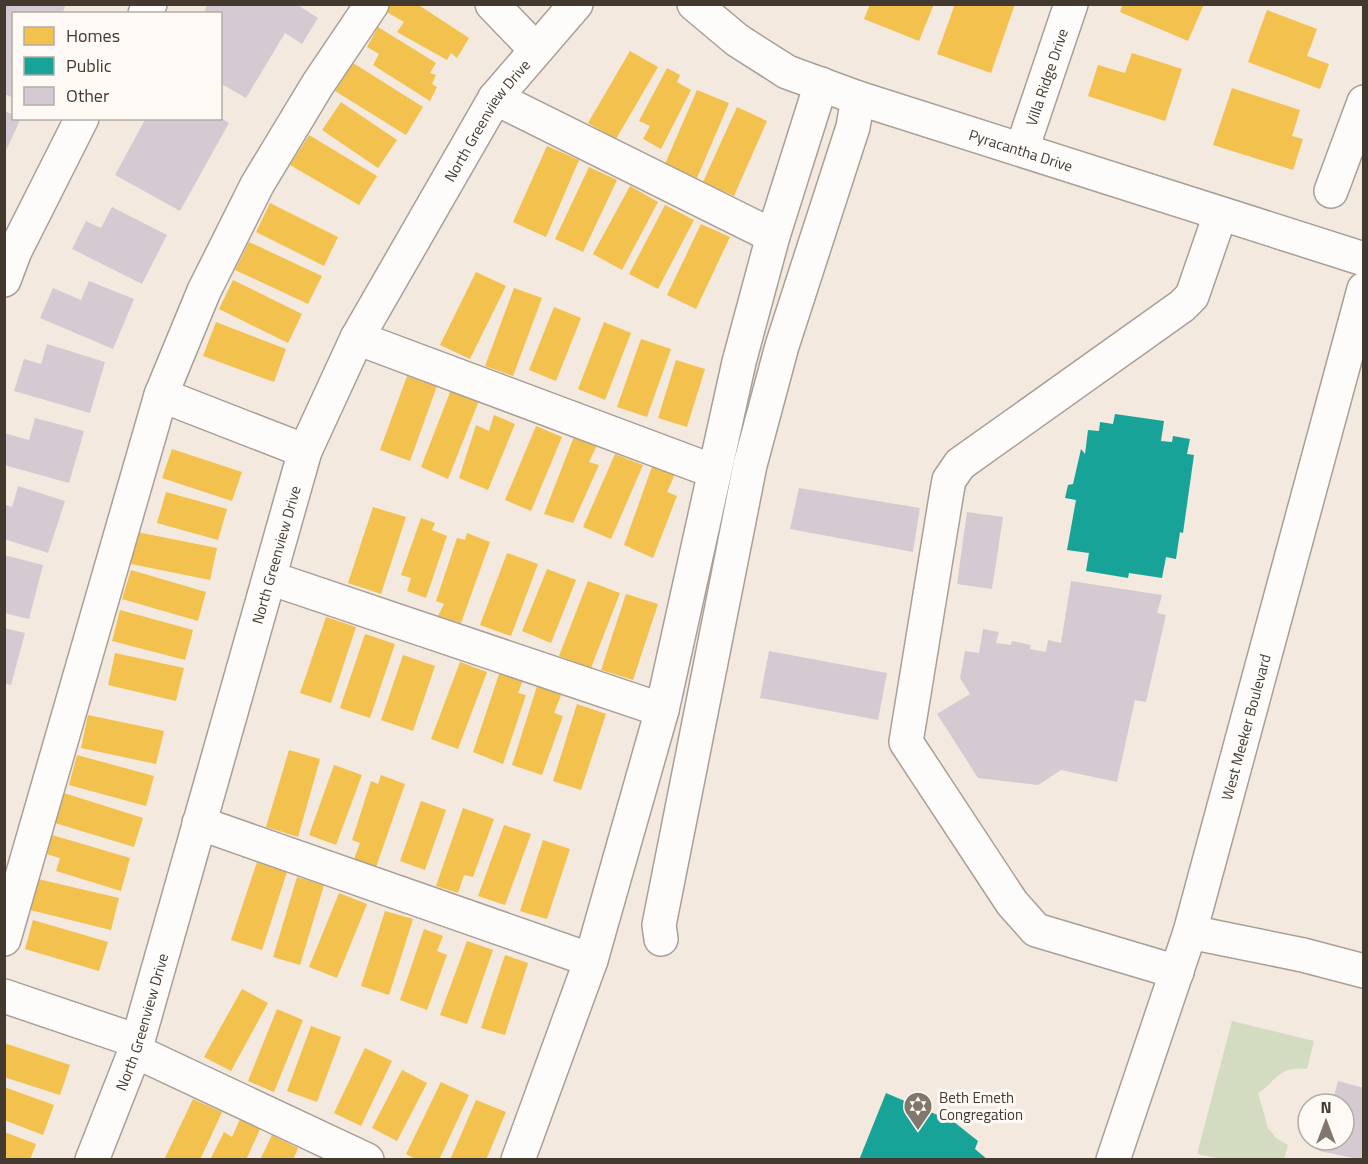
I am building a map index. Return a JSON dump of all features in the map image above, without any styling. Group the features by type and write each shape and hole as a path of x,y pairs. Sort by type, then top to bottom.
{"street":[{"path":"4,939 161,395 204,291 257,185 318,84 372,4"},
{"path":"492,4 537,50"},
{"name":"North Greenview Drive","path":"92,1160 136,1046 305,451 357,338 495,98 576,4"},
{"name":"Pyracantha Drive","path":"693,4 737,40 787,72 858,98 1364,259"},
{"name":"Villa Ridge Drive","path":"1022,149 1071,4"},
{"path":"518,1160 591,960 662,710 713,471 739,362 773,236 821,84"},
{"path":"495,98 773,236"},
{"path":"661,939 661,915 750,465 782,346 853,127 858,98"},
{"path":"1331,190 1364,102"},
{"path":"4,280 15,251 81,120"},
{"path":"1177,972 1036,930 1012,903 906,742 945,497 952,475 960,464 1182,306 1192,296 1220,215"},
{"name":"West Meeker Boulevard","path":"1113,1160 1190,932 1364,289"},
{"path":"357,338 713,471"},
{"path":"161,395 305,451"},
{"path":"270,578 662,710"},
{"path":"199,823 591,960"},
{"path":"1190,932 1303,955 1364,971"},
{"path":"4,996 136,1046 368,1160"}],"green space":[{"path":"1232,1021 1314,1041 1307,1069 1284,1072 1258,1093 1268,1128 1276,1138 1288,1145 1284,1159 1222,1159 1197,1154"}],"building: Homes":[{"path":"389,4 417,4 469,38 457,58 451,53 447,60 397,32 404,22 385,11"},
{"path":"870,4 934,4 919,41 864,19"},
{"path":"955,4 1015,4 991,73 937,54"},
{"path":"1123,4 1204,4 1188,41 1120,12"},
{"path":"1267,10 1317,29 1307,56 1329,64 1320,89 1248,62"},
{"path":"378,27 436,63 430,73 436,75 432,84 437,87 430,101 373,65 379,54 367,47"},
{"path":"630,51 658,67 616,139 588,123"},
{"path":"1132,53 1182,69 1165,121 1088,96 1098,65 1125,73"},
{"path":"353,63 423,107 406,135 335,91"},
{"path":"667,68 680,75 677,82 691,90 661,149 643,139 650,126 639,121"},
{"path":"1232,88 1300,110 1292,136 1303,139 1293,170 1213,145"},
{"path":"697,90 729,103 697,178 665,164"},
{"path":"341,102 397,140 378,168 322,130"},
{"path":"737,107 767,121 734,196 703,182"},
{"path":"309,135 377,176 359,205 290,165"},
{"path":"547,146 579,160 546,237 513,222"},
{"path":"589,167 617,180 583,252 555,239"},
{"path":"630,186 658,202 622,270 593,254"},
{"path":"270,203 338,237 324,266 256,232"},
{"path":"665,205 694,220 658,289 629,274"},
{"path":"701,224 730,237 696,309 667,295"},
{"path":"249,242 322,276 308,304 235,270"},
{"path":"476,272 506,286 470,359 440,345"},
{"path":"233,280 302,314 288,343 219,309"},
{"path":"514,288 542,298 513,376 485,366"},
{"path":"554,307 581,318 556,381 529,370"},
{"path":"216,322 286,349 274,382 203,356"},
{"path":"604,322 631,333 605,400 578,389"},
{"path":"641,339 671,349 647,417 617,407"},
{"path":"676,360 705,369 687,427 658,418"},
{"path":"407,376 437,386 410,461 380,450"},
{"path":"452,387 480,398 448,479 421,467"},
{"path":"494,415 515,424 488,490 459,478 476,425 489,431"},
{"path":"536,426 562,437 531,511 505,500"},
{"path":"575,434 598,443 589,462 599,465 573,523 544,514"},
{"path":"172,449 242,472 232,501 162,478"},
{"path":"615,454 643,465 611,539 583,527"},
{"path":"653,464 675,474 667,492 677,496 653,558 624,545"},
{"path":"166,492 227,509 218,540 157,523"},
{"path":"373,507 406,517 381,594 348,583"},
{"path":"421,518 435,523 432,530 447,536 426,598 407,591 411,578 401,575"},
{"path":"137,532 217,548 210,580 131,564"},
{"path":"467,533 490,542 461,623 438,616 444,604 436,601 457,538 465,540"},
{"path":"507,553 538,564 511,636 480,625"},
{"path":"547,569 576,580 551,643 522,631"},
{"path":"131,570 206,592 198,621 122,599"},
{"path":"588,581 620,593 591,668 559,656"},
{"path":"626,594 658,604 633,680 601,670"},
{"path":"120,610 193,630 185,660 112,641"},
{"path":"326,617 356,627 331,703 300,693"},
{"path":"365,634 395,644 370,718 340,708"},
{"path":"115,653 184,668 176,701 108,685"},
{"path":"403,655 435,666 413,731 381,720"},
{"path":"460,662 487,672 458,749 431,739"},
{"path":"500,671 523,680 518,693 526,695 503,764 473,752"},
{"path":"538,683 562,693 554,713 563,716 542,775 512,765"},
{"path":"577,704 606,714 581,790 553,781"},
{"path":"88,715 164,731 156,764 81,748"},
{"path":"289,750 320,759 298,837 266,827"},
{"path":"77,755 154,776 146,806 69,785"},
{"path":"334,765 362,775 336,845 309,835"},
{"path":"381,775 405,784 376,867 354,859 360,843 352,840 371,781 378,784"},
{"path":"64,793 143,818 134,847 55,823"},
{"path":"421,801 446,810 425,870 400,861"},
{"path":"463,808 494,819 473,877 464,875 458,893 436,886"},
{"path":"504,825 531,834 505,905 478,896"},
{"path":"52,835 130,858 121,891 56,871 60,858 46,854"},
{"path":"543,840 570,849 547,919 520,911"},
{"path":"257,862 287,872 262,950 231,940"},
{"path":"297,877 324,885 300,965 273,957"},
{"path":"38,879 119,898 111,930 30,910"},
{"path":"339,893 367,904 337,978 309,967"},
{"path":"385,911 413,919 389,995 361,986"},
{"path":"33,920 108,942 99,971 25,949"},
{"path":"424,929 443,936 437,951 447,955 427,1010 400,1000"},
{"path":"467,941 493,950 467,1024 440,1015"},
{"path":"505,955 528,963 505,1035 481,1028"},
{"path":"242,989 268,1003 231,1071 204,1057"},
{"path":"277,1009 303,1020 274,1092 248,1081"},
{"path":"311,1026 341,1037 317,1102 287,1091"},
{"path":"4,1043 70,1065 60,1095 4,1077"},
{"path":"365,1048 392,1061 361,1126 334,1113"},
{"path":"402,1070 427,1083 397,1141 372,1128"},
{"path":"441,1082 469,1095 439,1160 417,1160 406,1154"},
{"path":"4,1087 54,1105 43,1135 4,1120"},
{"path":"193,1099 222,1112 200,1160 164,1160"},
{"path":"476,1100 506,1112 486,1160 450,1160"},
{"path":"241,1117 261,1127 246,1160 210,1160 224,1132 232,1137"},
{"path":"4,1132 36,1144 30,1160 4,1160"},
{"path":"272,1135 298,1148 293,1160 260,1160"}],"building: Public":[{"path":"1115,414 1164,421 1161,441 1172,442 1173,436 1190,439 1187,454 1194,455 1183,533 1180,532 1176,559 1166,557 1162,578 1129,573 1128,578 1086,571 1089,553 1067,550 1076,500 1065,498 1068,485 1073,484 1081,449 1085,454 1088,430 1099,431 1100,422 1113,424"},
{"name":"Beth Emeth Congregation","path":"886,1093 954,1122 978,1141 975,1149 988,1160 859,1160"}],"building: Other":[{"path":"4,4 66,4 63,12 12,12 12,97 4,94"},
{"path":"208,4 296,4 318,18 302,44 285,33 246,98 222,84 222,12 204,12"},
{"path":"4,111 12,114 12,120 20,120 4,155"},
{"path":"222,119 229,123 180,211 115,175 145,120"},
{"path":"112,207 167,235 142,284 72,249 86,221 101,228"},
{"path":"89,281 134,299 113,349 40,318 53,288 81,300"},
{"path":"47,344 105,362 90,413 14,391 24,359 41,364"},
{"path":"35,418 84,431 69,483 4,465 4,433 29,440"},
{"path":"18,486 65,501 48,553 4,539 4,504 12,507"},
{"path":"799,488 920,508 913,552 790,529"},
{"path":"967,512 1003,517 992,589 957,584"},
{"path":"4,555 43,565 29,619 4,613"},
{"path":"1071,581 1162,595 1157,613 1166,615 1146,702 1135,700 1117,782 1061,770 1038,785 978,778 937,714 970,694 960,678 965,651 979,653 983,629 999,632 996,643 1011,645 1012,641 1031,645 1030,649 1046,652 1048,640 1061,643"},
{"path":"4,628 25,633 11,685 4,683"},
{"path":"769,651 887,673 878,720 760,698"},
{"path":"1338,1081 1364,1088 1364,1160 1324,1152 1356,1152 1356,1092 1335,1092"}],"place":[{"name":"Beth Emeth Congregation","path":"918,1132"}]}
